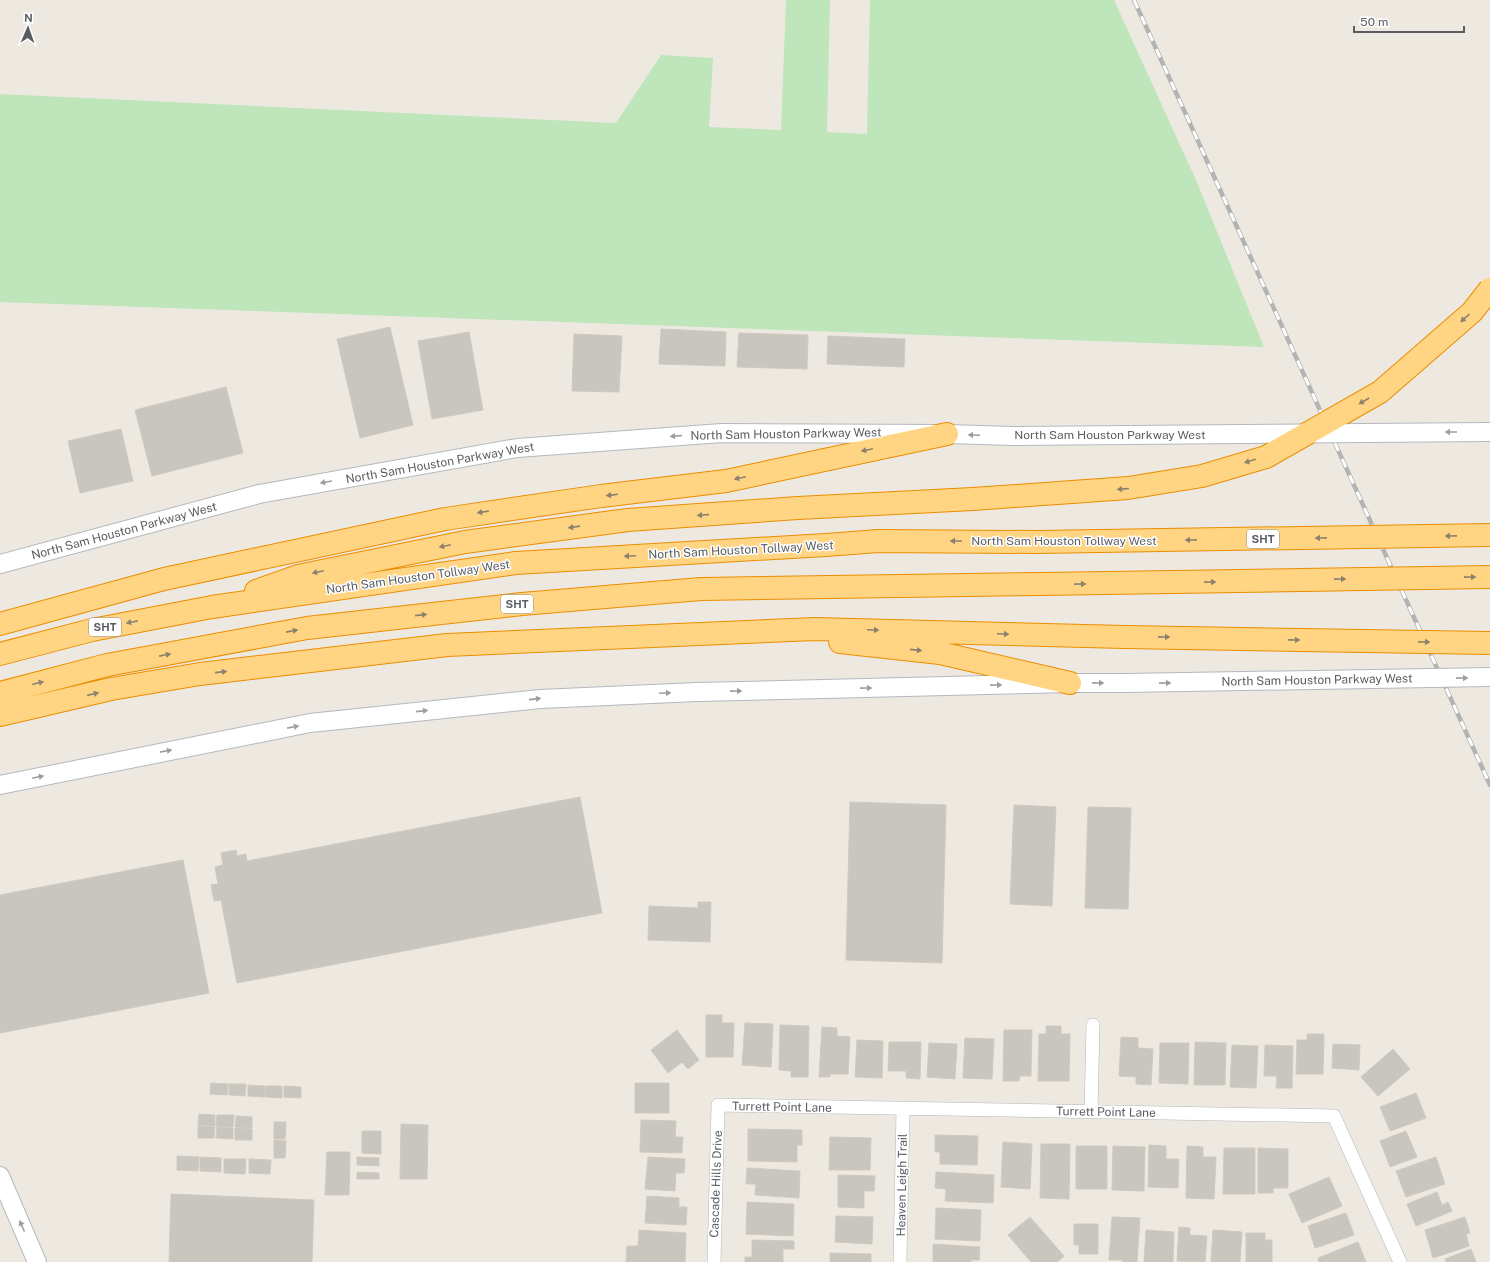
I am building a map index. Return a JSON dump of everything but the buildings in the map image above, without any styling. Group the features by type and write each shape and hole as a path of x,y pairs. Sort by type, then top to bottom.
{"highway":[{"path":"212,607 298,576 465,542 628,520 1128,488 1202,476 1266,457 1380,392 1472,312 1490,289"},
{"path":"0,624 164,579 445,519 601,496 726,481 947,434"},
{"name":"North Sam Houston Tollway West","path":"0,654 92,630 212,607 516,563 878,541 1037,542 1490,535"},
{"name":"SHT","path":"0,693 107,665 307,628 514,605 701,589 1490,577"},
{"path":"0,715 119,688 200,674 447,645 815,629 1125,637 1490,643"},
{"path":"304,662 816,640 940,653 1070,683"}],"main road":[{"name":"North Sam Houston Parkway West","path":"0,564 259,494 517,448 722,433 947,434 1013,436 1490,432"},
{"name":"North Sam Houston Parkway West","path":"0,785 310,723 540,698 697,692 1070,683 1490,677"},
{"path":"2,1188 37,1262"}],"street":[{"path":"1091,1112 1093,1025"},
{"name":"Turrett Point Lane","path":"718,1106 1334,1116 1400,1262"},
{"name":"Cascade Hills Drive","path":"714,1262 718,1106"},
{"name":"Heaven Leigh Trail","path":"900,1262 903,1109"}],"green space":[{"path":"786,0 830,0 827,132 867,134 870,0 1114,0 1196,180 1264,347 0,302 0,94 616,123 661,55 713,58 709,127 781,130"}],"railway":[{"path":"1134,0 1490,785"}]}
